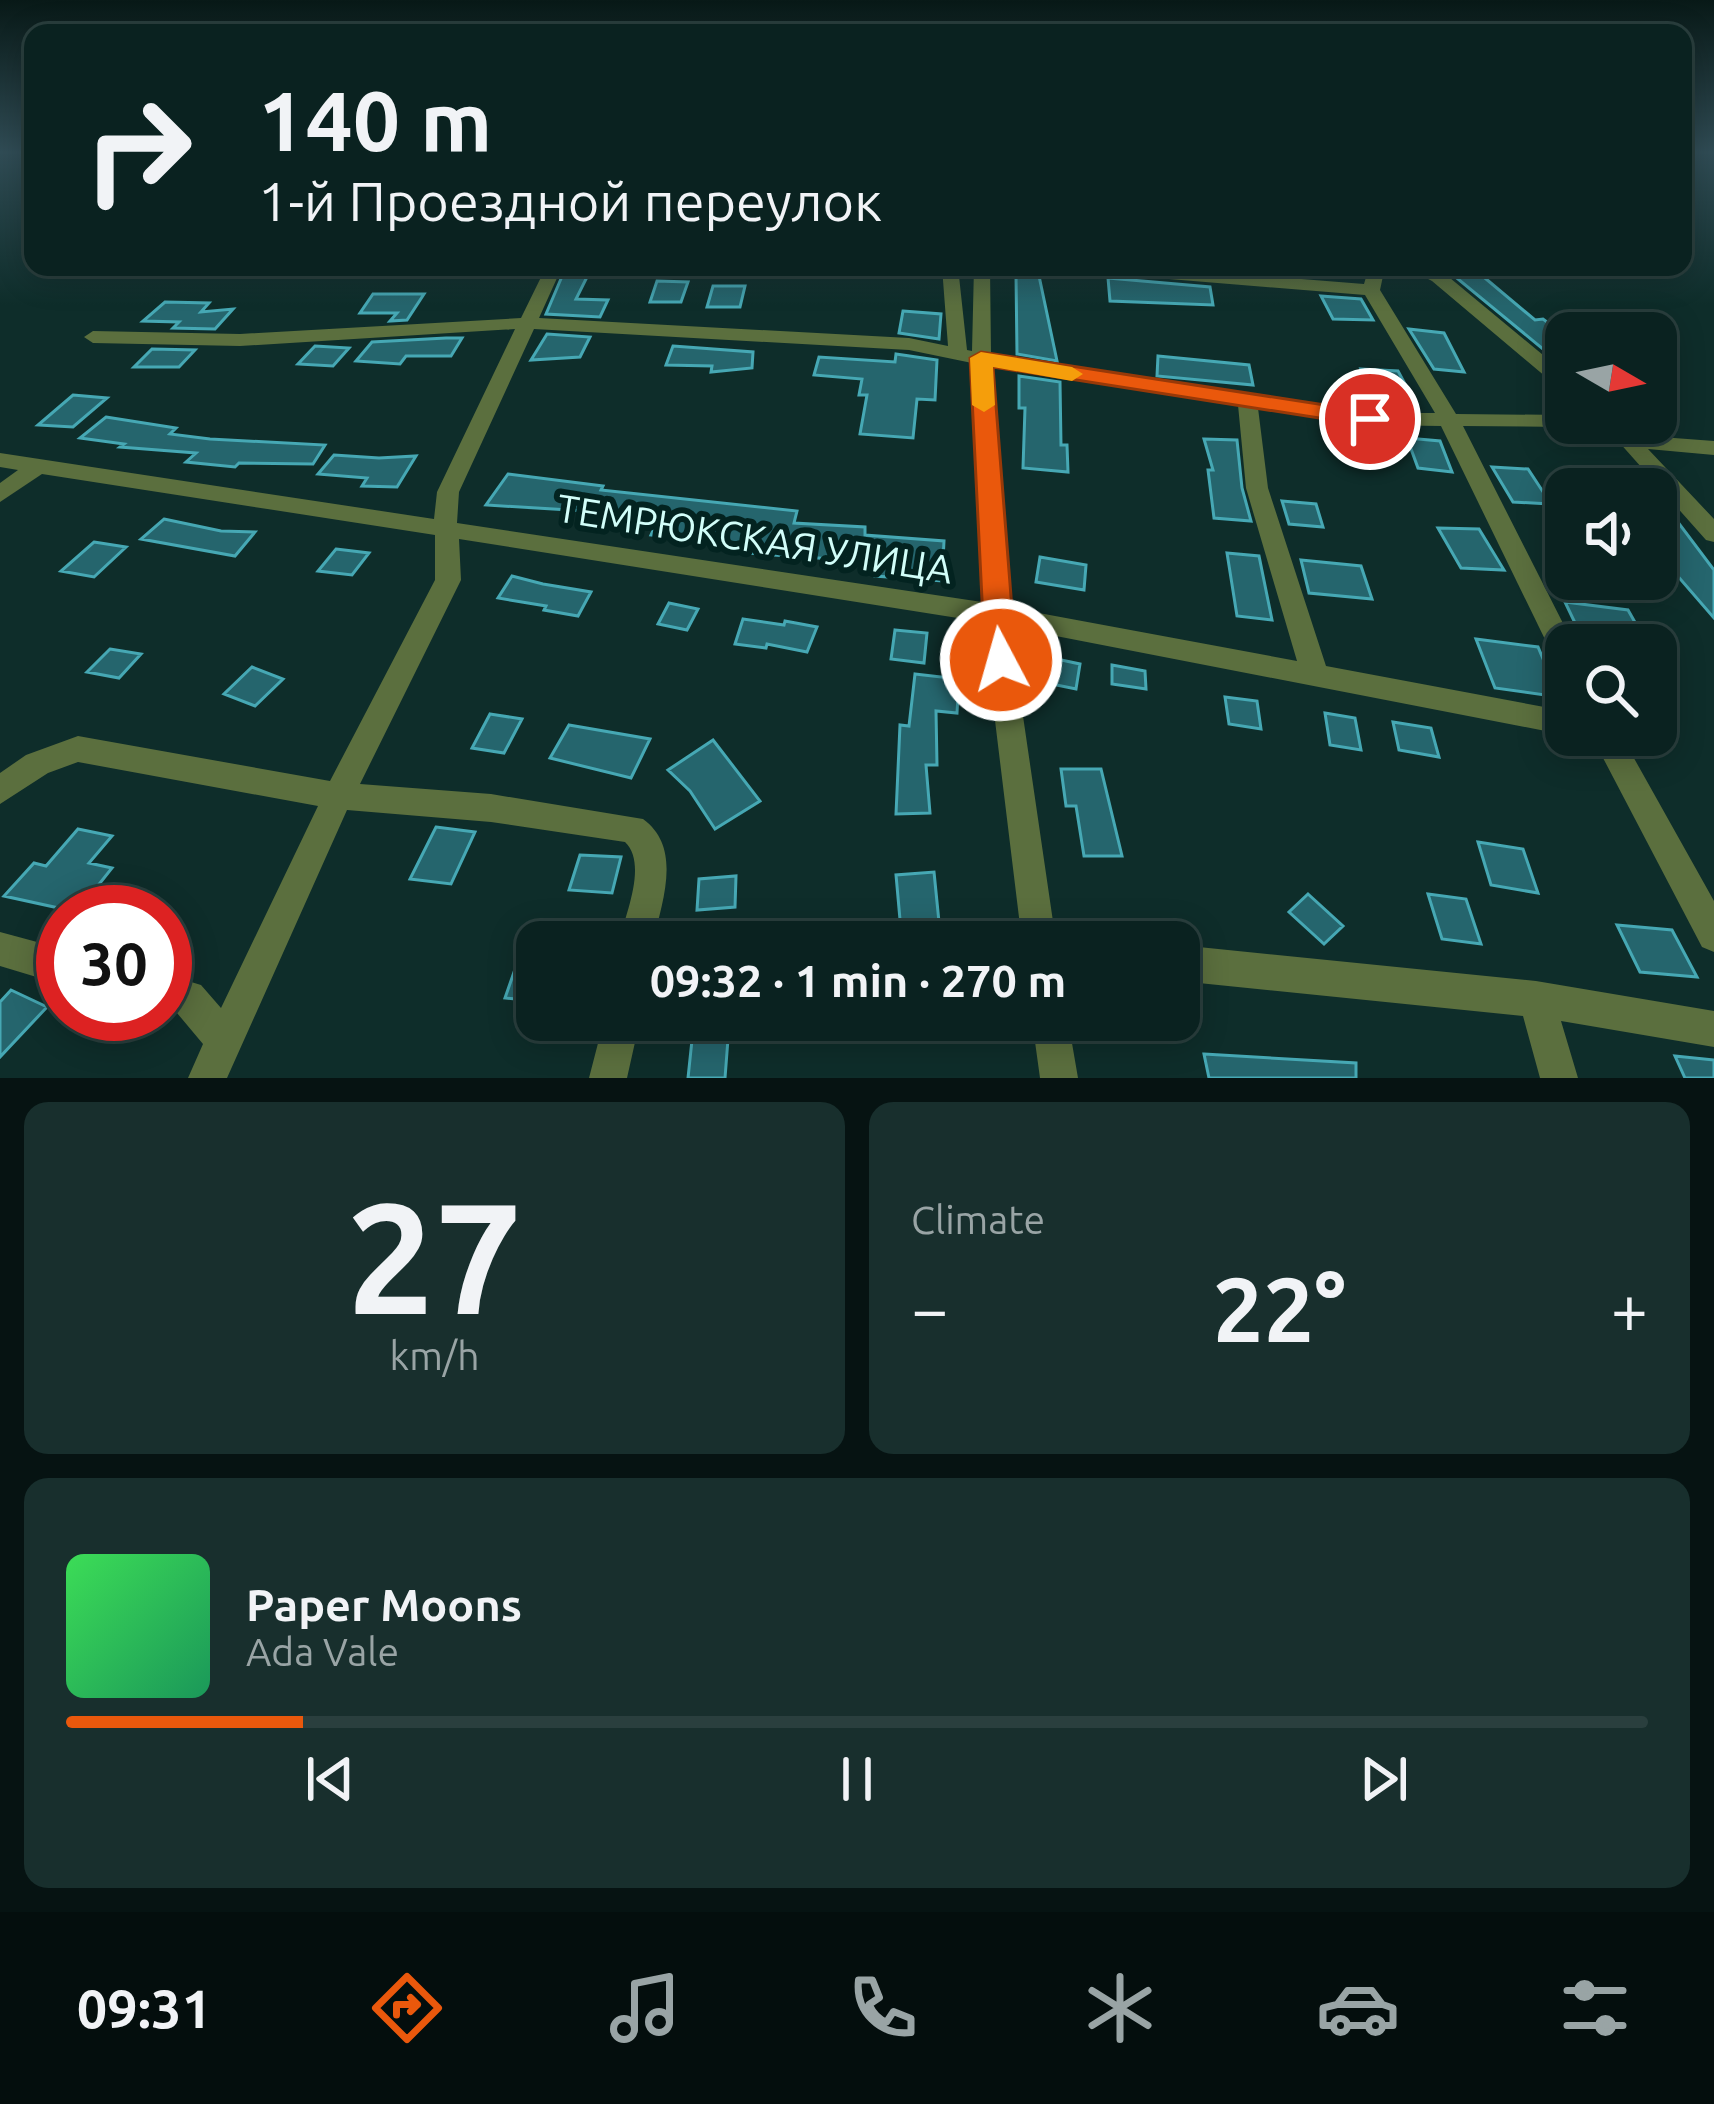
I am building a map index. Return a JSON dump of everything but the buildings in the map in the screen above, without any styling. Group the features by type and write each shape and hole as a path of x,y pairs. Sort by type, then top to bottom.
{"street":[{"path":"207,1078 338,796 448,580 443,511 448,492 550,276"},
{"path":"952,276 970,356 995,614 1036,921"},
{"path":"970,356 981,276"},
{"path":"1321,276 1374,278 1551,624"},
{"path":"1436,276 1545,366"},
{"path":"93,337 240,340 529,323 909,344 1370,419 1545,420"},
{"path":"1247,398 1257,488 1314,672"},
{"path":"1635,444 1714,534"},
{"path":"1667,444 1714,448"},
{"name":"ТЕМРЮКСКАЯ УЛИЦА","path":"0,460 995,614 1545,719"},
{"path":"0,494 39,465"},
{"path":"0,790 37,764 78,748 338,796 585,819 640,832 652,857 640,921"},
{"path":"1617,756 1714,934"},
{"path":"0,949 36,959"},
{"path":"1200,965 1536,999 1714,1029"},
{"path":"1536,999 1559,1078"},
{"path":"192,1003 224,1040"},
{"path":"608,1078 617,1041"},
{"path":"1053,1041 1059,1078"}],"slow traffic":[{"path":"984,405 981,358 1072,374"}],"route":[{"path":"1001,660 981,358 1370,419"}]}
